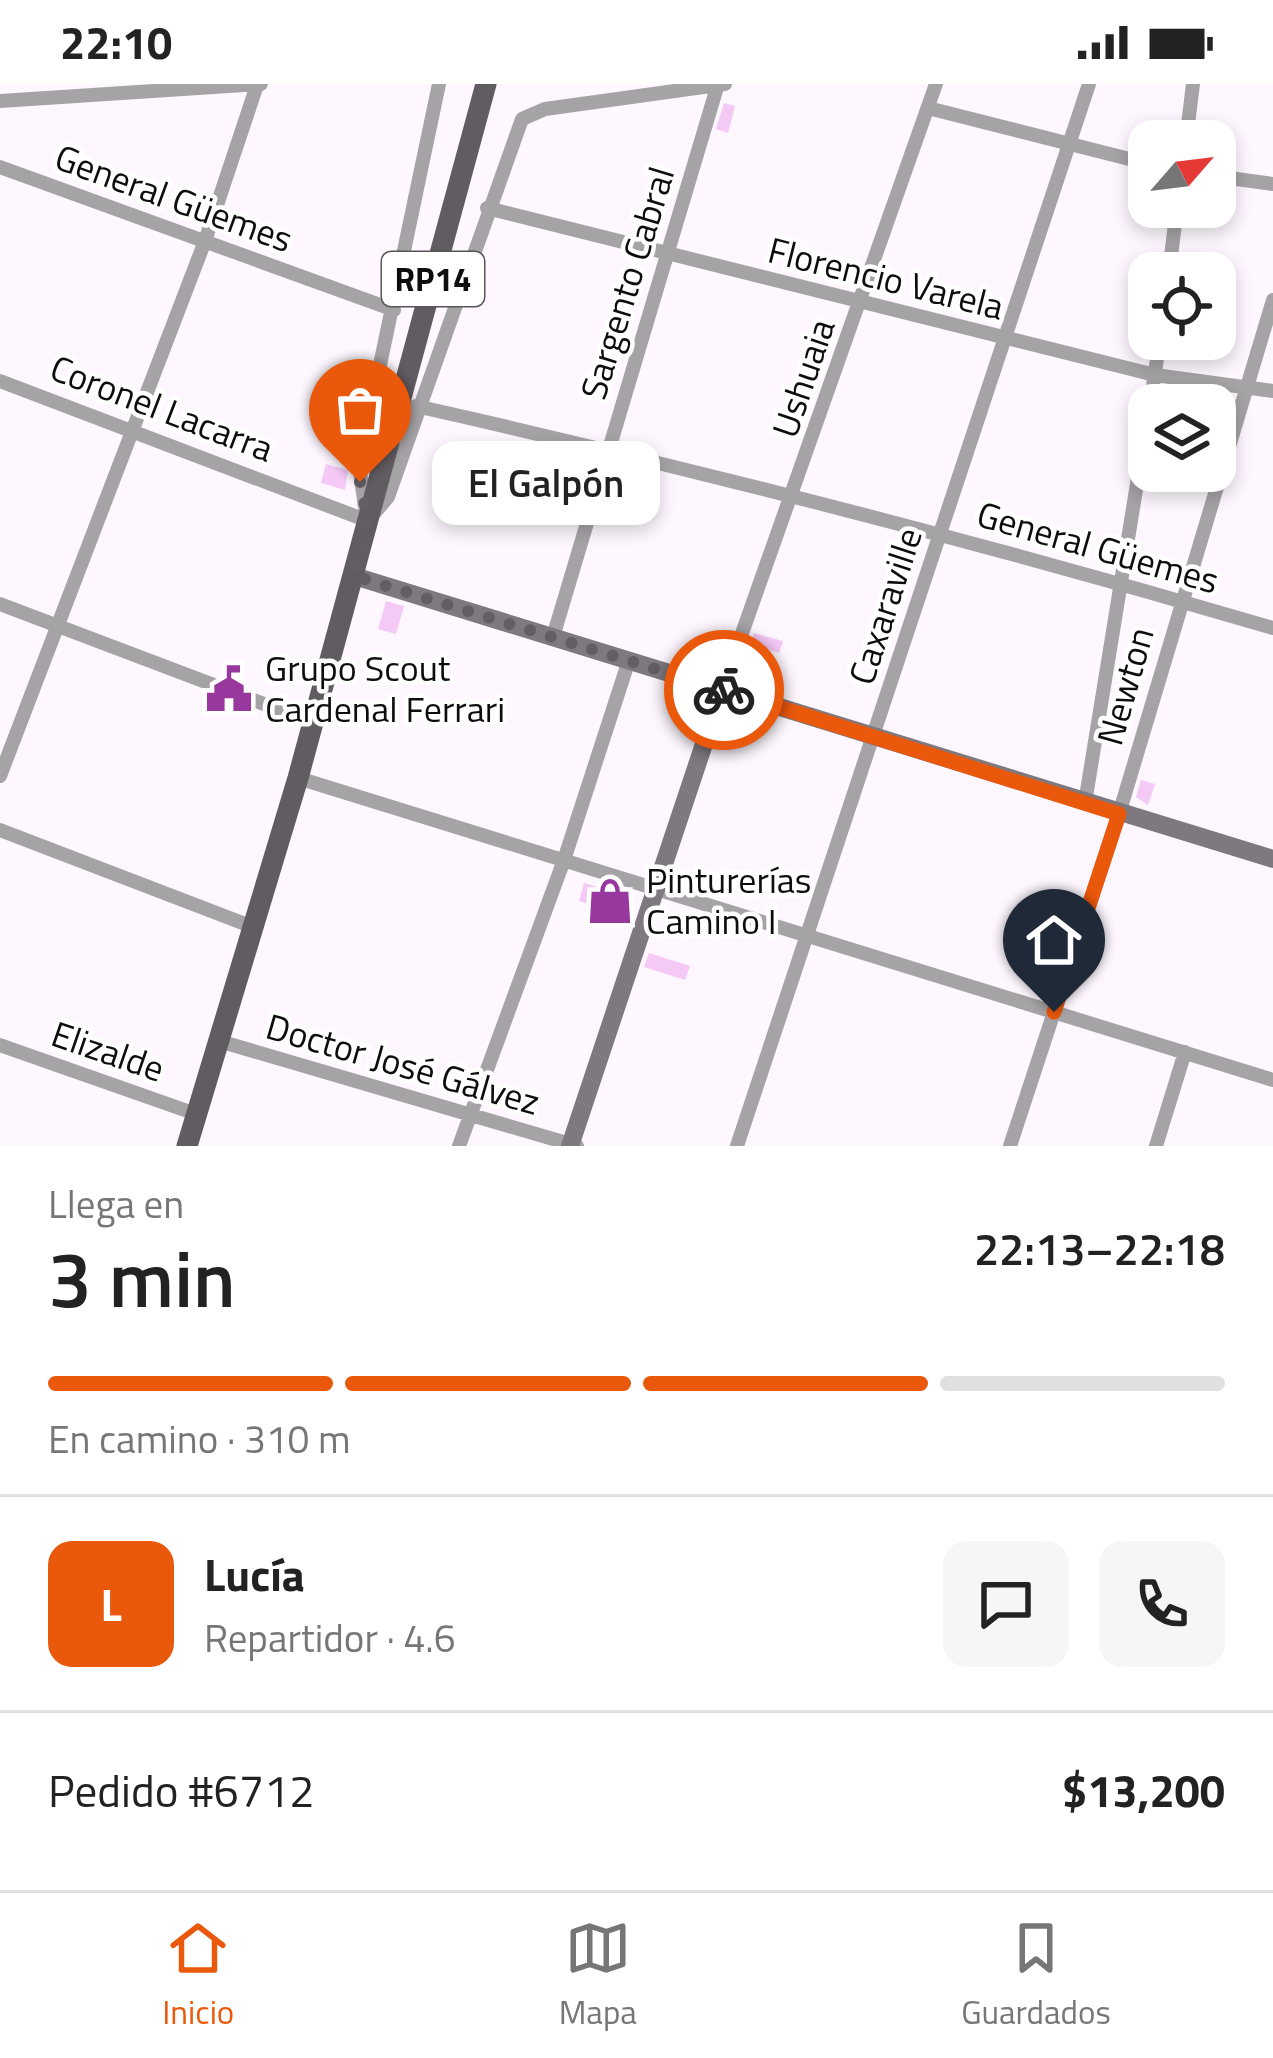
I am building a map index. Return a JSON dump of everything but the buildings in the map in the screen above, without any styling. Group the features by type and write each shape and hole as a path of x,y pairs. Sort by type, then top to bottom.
{"main road":[{"name":"RP14","path":"187,1146 314,723 486,84"}],"street":[{"path":"0,100 259,84 205,241 0,776"},
{"path":"368,521 359,465 439,84"},
{"path":"368,521 388,497 516,127 528,113 720,84"},
{"name":"Sargento Cabral","path":"553,637 720,84"},
{"name":"Ushuaia","path":"722,690 936,84"},
{"name":"Caxaraville","path":"736,1146 1089,84"},
{"path":"1189,120 1193,84"},
{"path":"928,108 1128,159"},
{"name":"General Güemes","path":"0,167 394,310"},
{"path":"1236,179 1273,184"},
{"name":"Florencio Varela","path":"487,208 1155,375 1273,391"},
{"name":"Newton","path":"1010,1146 1119,814 1273,300"},
{"path":"1153,384 1157,360"},
{"name":"Coronel Lacarra","path":"0,381 368,521"},
{"name":"General Güemes","path":"416,406 608,449 940,534 1120,581 1273,628"},
{"path":"1084,802 1135,492"},
{"path":"354,576 1273,860"},
{"path":"0,604 314,723"},
{"path":"459,1146 564,860 629,660"},
{"path":"572,1145 722,690"},
{"path":"298,778 1273,1080"},
{"path":"0,830 254,926"},
{"name":"Doctor José Gálvez","path":"219,1041 572,1145"},
{"name":"Elizalde","path":"0,1045 196,1114"},
{"path":"1156,1146 1185,1052"}],"way so far":[{"path":"360,482 368,521 354,576 724,690"}],"place":[{"name":"El Galpón","path":"360,482"},
{"name":"Grupo Scout Cardenal Ferrari","path":"229,689"},
{"name":"Pinturerías Camino I","path":"610,901"}],"route":[{"path":"724,690 1119,814 1054,1012"}]}
